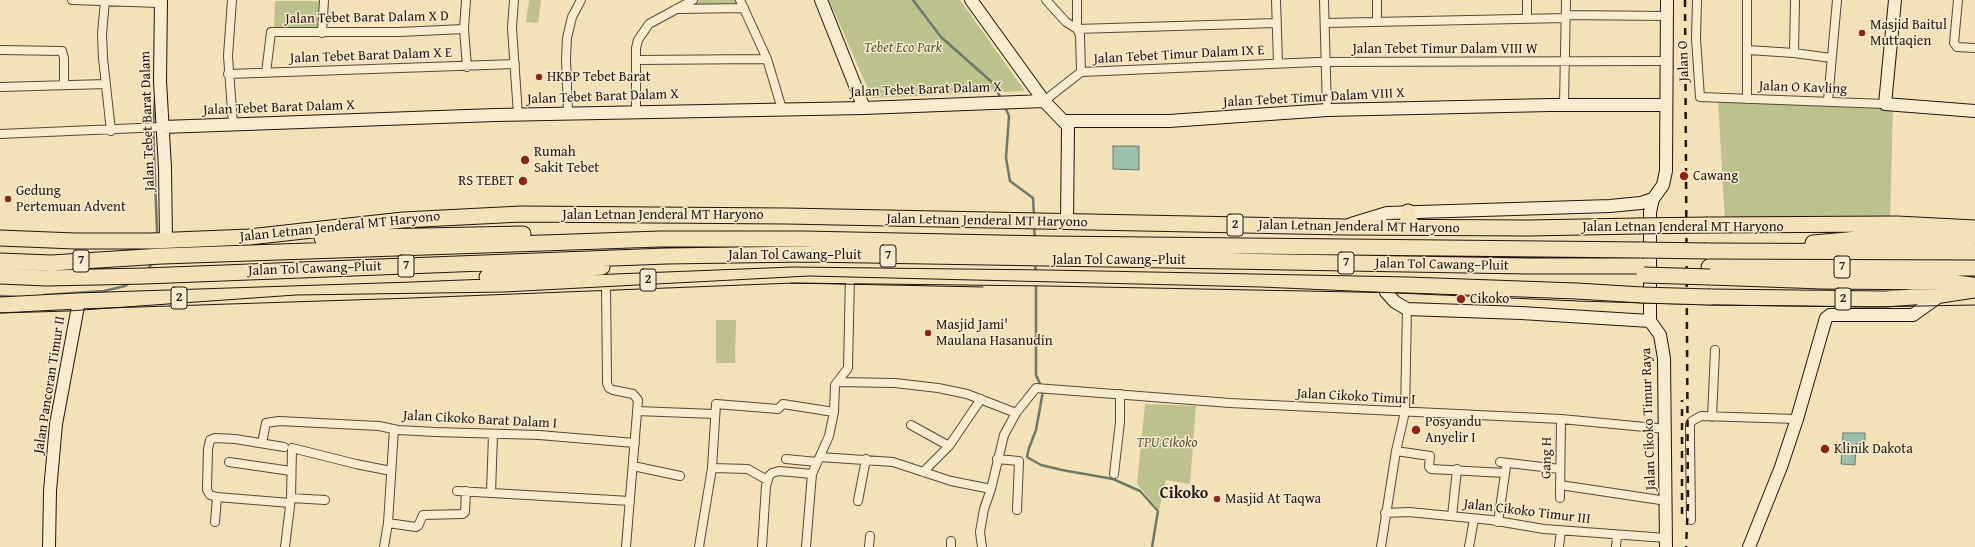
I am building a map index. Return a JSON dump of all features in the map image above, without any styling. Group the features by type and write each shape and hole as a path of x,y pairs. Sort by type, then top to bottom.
{"highway":[{"path":"1408,212 1408,220 1414,227"},
{"name":"Jalan Letnan Jenderal MT Haryono","path":"0,238 74,241 166,240 263,236 402,220 500,214 802,216 1015,222 1344,227 1528,228 1897,224 1975,228"},
{"path":"263,236 331,238 470,234 609,234 660,239"},
{"path":"1714,251 1869,238 1975,237"},
{"name":"Jalan Tol Cawang–Pluit","path":"0,261 51,263 162,256 660,239 803,239 1048,244 1714,251"},
{"name":"2","path":"0,246 45,248 74,241"},
{"name":"7","path":"1714,251 1975,252"},
{"name":"Jalan Tol Cawang–Pluit","path":"0,276 46,278 138,276 666,256 807,254 1017,259 1527,266 1710,272"},
{"path":"383,290 426,281 583,270 666,256"},
{"name":"7","path":"1710,272 1975,268"},
{"path":"1710,272 1822,281 1948,282 1975,286"},
{"name":"2","path":"0,305 702,278 850,275 1408,285 1577,291 1710,298 1885,299 1941,295 1975,290"},
{"name":"2","path":"0,298 32,304"}],"street":[{"path":"72,0 104,1 160,7"},
{"path":"232,0 228,40 228,74 233,124"},
{"path":"322,33 324,0"},
{"path":"466,0 464,29 467,67"},
{"path":"514,0 512,28 518,115"},
{"path":"568,114 566,59 567,38 572,17 581,0"},
{"path":"636,112 636,48 642,32 649,24 692,0"},
{"path":"821,0 864,108"},
{"path":"971,0 1044,100 1070,129 1067,223"},
{"path":"1046,0 1066,22 1076,29 1080,35 1081,72"},
{"path":"1076,29 1077,0"},
{"path":"1276,0 1278,63"},
{"path":"1324,0 1327,110"},
{"path":"1377,0 1377,22"},
{"path":"1527,0 1527,19"},
{"path":"1564,104 1566,0"},
{"path":"1384,285 1386,292 1395,302 1407,309 1521,313 1650,321 1646,207 1662,185 1666,171 1667,0"},
{"name":"Jalan O","path":"1697,0 1696,39 1699,96 1747,99"},
{"name":"Jalan O Kavling","path":"1747,0 1747,99 1884,104"},
{"path":"1794,53 1795,0"},
{"path":"1828,101 1837,0"},
{"path":"1896,0 1884,104 1975,111"},
{"path":"1958,0 1954,43 1957,47 1975,48"},
{"path":"104,1 102,34 111,131"},
{"path":"673,10 742,4 767,59 782,109"},
{"name":"Jalan Tebet Barat Dalam","path":"160,7 159,128 166,240"},
{"path":"1325,23 1667,16"},
{"path":"1076,29 1276,24"},
{"name":"Jalan Tebet Barat Dalam X D","path":"266,72 271,32 322,33 464,29"},
{"path":"0,50 62,51 64,58 64,86"},
{"path":"1748,50 1794,53 1831,58"},
{"path":"636,60 767,59"},
{"name":"Jalan Tebet Timur Dalam VIII W","path":"1325,62 1666,61"},
{"name":"Jalan Tebet Timur Dalam IX E","path":"1044,100 1081,72 1325,62"},
{"name":"Jalan Tebet Barat Dalam X E","path":"228,74 467,67 515,64"},
{"path":"0,87 106,84"},
{"name":"Jalan Tebet Barat Dalam X","path":"159,128 233,124 518,115 864,108 1044,100"},
{"name":"Jalan Tebet Timur Dalam VIII X","path":"1064,121 1169,121 1327,110 1564,104 1666,105"},
{"path":"0,134 159,128"},
{"path":"1344,227 1387,213 1610,206 1646,207"},
{"path":"806,547 812,474 829,436 834,412 837,382 847,371 848,365 850,275"},
{"path":"606,282 607,383 609,388 613,390 637,396 635,444 626,547"},
{"path":"1380,547 1396,451 1405,412 1407,309 1403,295 1408,285"},
{"path":"1750,547 1781,467 1797,419 1827,316 1913,315 1941,295"},
{"name":"Jalan Pancoran Timur II","path":"49,547 50,491 56,424 79,301"},
{"name":"Jalan Cikoko Timur Raya","path":"1650,321 1660,335 1664,358 1667,501 1666,542"},
{"path":"1712,417 1715,350"},
{"path":"837,382 919,385 938,388 981,399 1016,413 1004,435 991,489 984,509 980,532 982,547"},
{"name":"Jalan Cikoko Timur I","path":"1016,413 1036,388 1046,388 1230,403 1561,419 1666,429"},
{"path":"1114,474 1120,422 1120,394"},
{"path":"923,472 949,446 981,399"},
{"path":"699,547 712,468 715,406 718,403 778,409 783,404 834,412"},
{"path":"637,411 714,414"},
{"path":"1691,520 1690,424 1695,418 1701,416 1797,419"},
{"name":"Gang H","path":"1560,498 1561,419"},
{"path":"262,443 268,422 379,426 394,429"},
{"path":"911,425 949,446"},
{"name":"Jalan Cikoko Barat Dalam I","path":"384,547 388,523 394,429 552,436 635,444"},
{"path":"491,493 493,434"},
{"path":"284,447 215,438 210,440 208,449 208,490 210,495 217,497 325,500"},
{"path":"285,547 290,500 292,448 391,471"},
{"path":"1396,451 1430,456 1430,469 1505,472"},
{"path":"786,459 866,459 894,462 951,481 991,489"},
{"path":"858,501 866,459"},
{"path":"997,459 1020,462 1017,510"},
{"path":"230,462 291,470"},
{"path":"1498,522 1505,472 1503,462 1560,469"},
{"path":"633,466 680,476"},
{"path":"712,468 748,469 767,480"},
{"path":"1452,516 1457,469"},
{"path":"762,547 767,480 772,473 779,471 812,474"},
{"path":"1560,485 1667,501"},
{"path":"457,491 630,501"},
{"path":"388,523 416,527 418,526 423,515 463,514 465,512 466,491"},
{"path":"215,522 217,497"},
{"name":"Jalan Cikoko Timur III","path":"1385,513 1409,512 1474,518 1562,531 1617,535 1666,542"},
{"path":"1469,547 1474,518"},
{"path":"1559,547 1562,531"},
{"path":"1616,547 1617,535"},
{"path":"869,547 870,536"}],"green space":[{"path":"529,0 541,0 538,23 526,22"},
{"path":"699,0 736,0 737,3 683,6"},
{"name":"Tebet Eco Park","path":"829,0 960,0 1025,91 872,98"},
{"path":"275,1 319,1 320,30 274,30"},
{"path":"1718,100 1893,107 1890,223 1725,222"},
{"path":"716,320 736,320 735,363 716,363"},
{"name":"TPU Cikoko","path":"1145,404 1196,406 1190,484 1166,480 1159,510 1137,484"}],"shaded area":[{"path":"1113,146 1139,146 1139,170 1113,169"},
{"path":"1843,433 1865,433 1865,444 1856,444 1855,465 1841,464"}],"waterway":[{"path":"913,0 941,37 994,84 1001,99"},
{"path":"155,98 153,128 157,231"},
{"path":"1005,107 1009,116 1006,158 1010,181 1033,198 1034,216"},
{"path":"1034,227 1035,240"},
{"path":"1035,262 1036,273"},
{"path":"147,270 151,265"},
{"path":"44,295 104,291 125,286 132,282"},
{"path":"1036,282 1036,375 1041,386"},
{"path":"0,296 17,297"},
{"path":"1043,391 1036,430 1027,457 1041,465 1113,479 1140,491 1158,511 1152,547"}],"tram line":[{"path":"0,313 68,311 296,295 504,292 809,276 1261,287 1578,301 1713,305 1869,307 1975,305"},
{"path":"791,283 983,287"}],"railway":[{"path":"1685,0 1688,504 1686,547"},
{"path":"1682,400 1682,514"}],"place":[{"name":"Masjid Baitul Muttaqien","path":"1862,33"},
{"name":"HKBP Tebet Barat","path":"539,77"},
{"name":"Rumah Sakit Tebet","path":"525,160"},
{"name":"Cawang","path":"1684,176"},
{"name":"RS TEBET","path":"523,181"},
{"name":"Gedung Pertemuan Advent","path":"8,199"},
{"name":"Cikoko","path":"1461,299"},
{"name":"Masjid Jami' Maulana Hasanudin","path":"928,333"},
{"name":"Posyandu Anyelir I","path":"1416,430"},
{"name":"Klinik Dakota","path":"1825,449"},
{"name":"Masjid At Taqwa","path":"1217,499"}],"district":[{"name":"Cikoko","path":"1184,494"}]}
